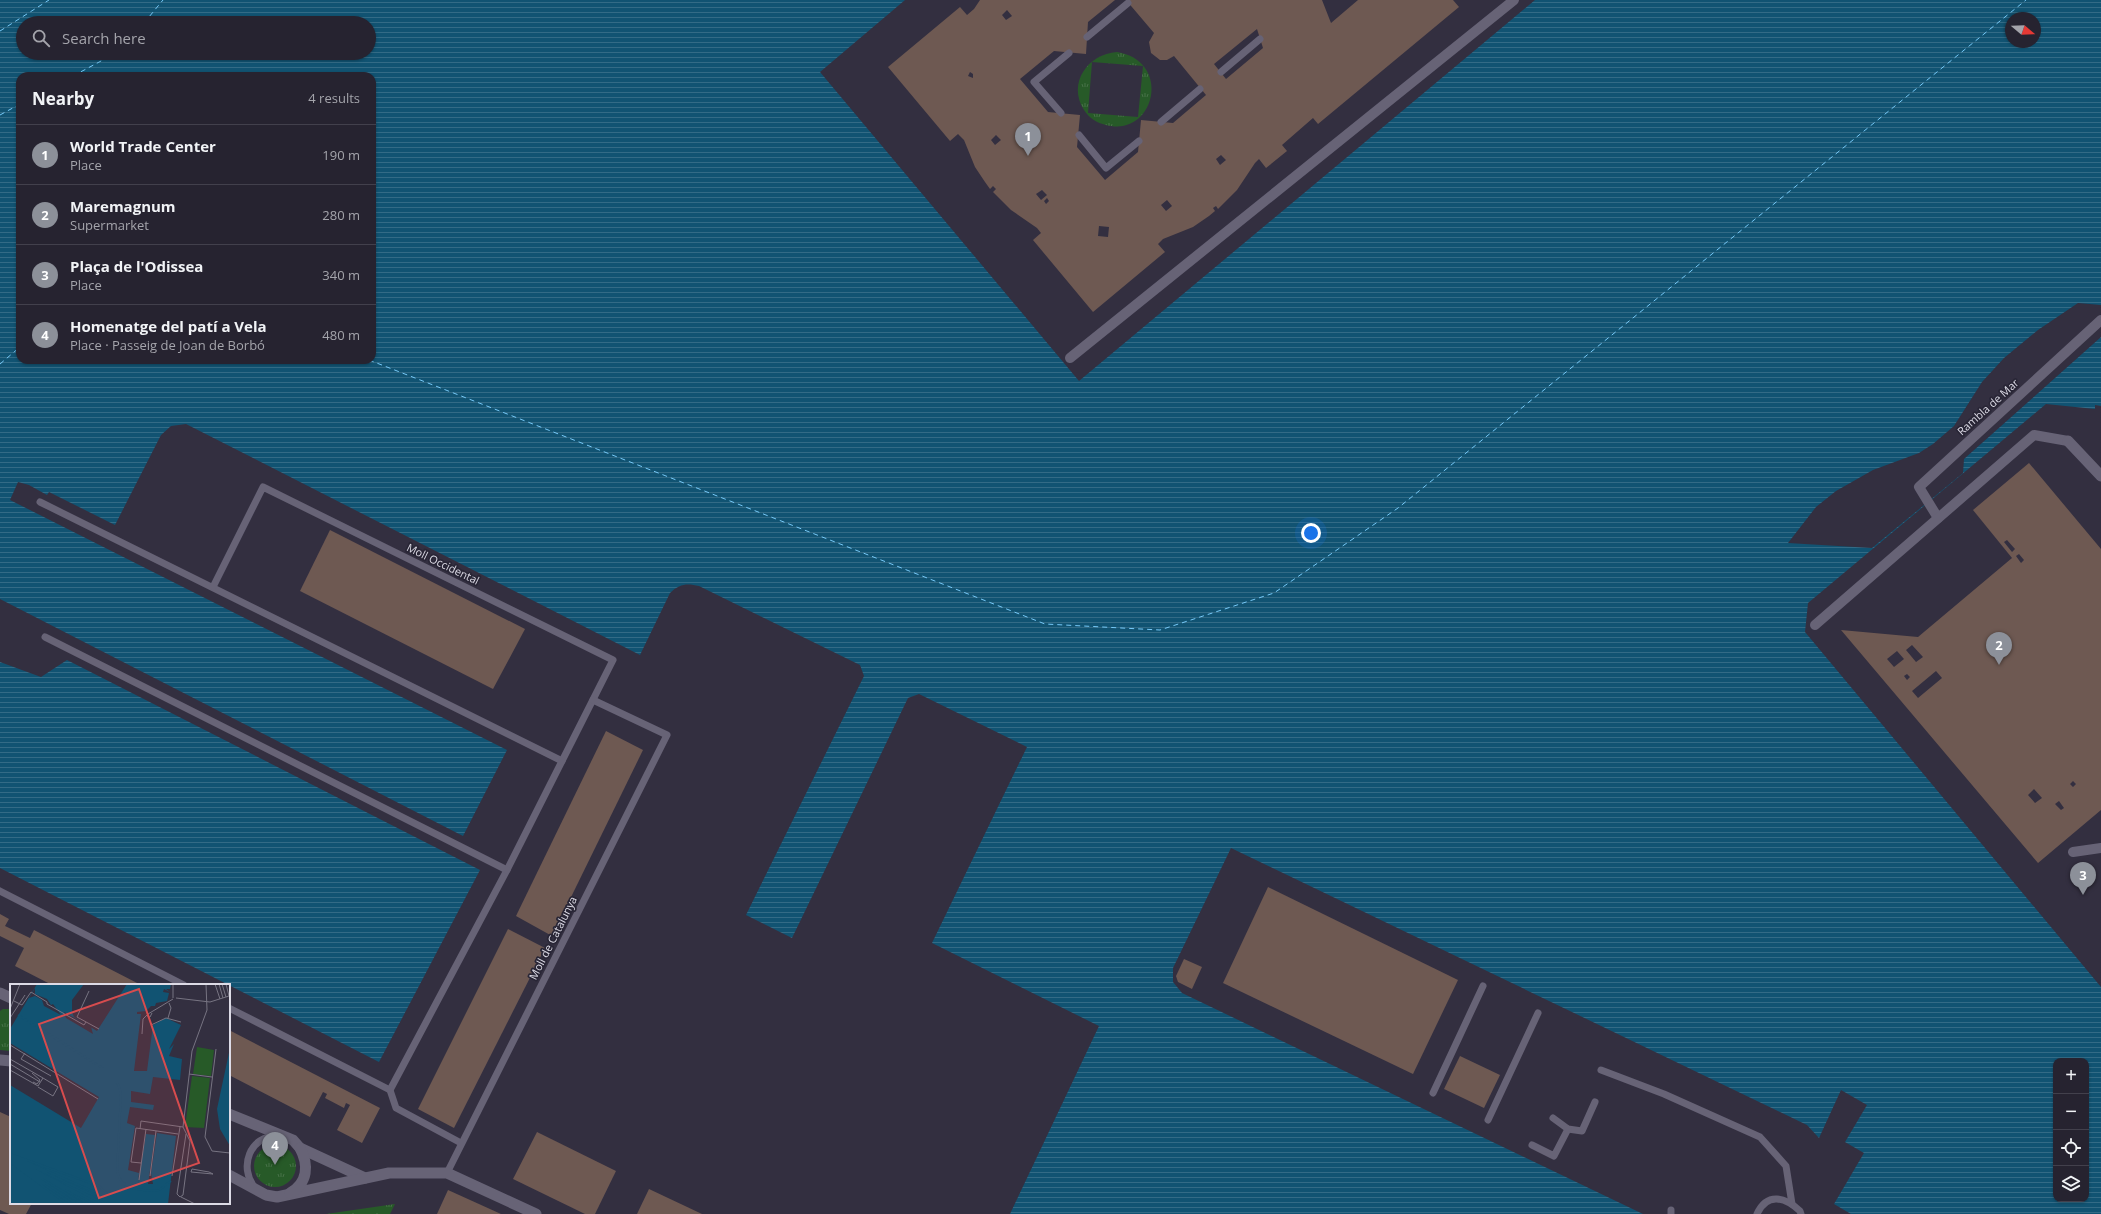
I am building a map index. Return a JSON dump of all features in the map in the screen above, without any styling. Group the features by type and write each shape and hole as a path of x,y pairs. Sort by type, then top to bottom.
{"street":[{"path":"1070,358 1514,0"},
{"name":"Rambla de Mar","path":"1938,518 1918,487 2101,320"},
{"path":"1815,625 2034,435 2068,441 2101,476"},
{"path":"2073,852 2101,848"},
{"path":"0,993 10,998"},
{"path":"0,1000 10,999"},
{"path":"230,1114 292,1140 300,1148 305,1157 305,1174 300,1184 288,1194"},
{"path":"300,1148 365,1178"},
{"path":"230,1176 266,1195 277,1196 389,1173 447,1173 536,1214"}],"lane":[{"path":"1087,37 1128,3"},
{"path":"1221,72 1260,39"},
{"path":"1061,113 1034,82 1069,53"},
{"path":"1161,122 1200,89"},
{"path":"1079,135 1106,168 1139,141"},
{"name":"Moll Occidental","path":"213,587 263,487 613,660 593,700"},
{"path":"40,502 562,761"},
{"path":"45,637 507,870"},
{"path":"390,1090 507,870 593,700"},
{"name":"Moll de Catalunya","path":"447,1173 667,735 593,700"},
{"path":"0,891 182,984"},
{"path":"1432,1093 1483,986"},
{"path":"230,1009 390,1090 396,1108 461,1144"},
{"path":"1488,1120 1538,1013"},
{"path":"1601,1070 1664,1094 1760,1137 1786,1166 1792,1204"},
{"path":"1553,1118 1568,1128 1582,1131 1595,1102"},
{"path":"1532,1145 1554,1156 1568,1128"},
{"path":"257,1190 250,1182 247,1173 246,1163 249,1153 254,1145 263,1139 272,1136 282,1136"},
{"path":"1757,1214 1767,1201 1779,1198 1792,1204 1800,1211 1801,1214"}],"green space":[{"path":"1117,52 1135,58 1143,66 1092,62 1107,54"},
{"path":"1092,62 1088,113 1138,117 1143,66 1146,69 1151,82 1151,97 1146,110 1136,120 1123,126 1106,125 1094,120 1084,110 1079,100 1078,90 1079,80 1089,64"},
{"path":"3,1009 10,1009 10,1051 0,1050 0,1011"},
{"path":"271,1145 279,1145 287,1148 293,1154 296,1166 293,1178 287,1184 279,1187 271,1187 263,1184 257,1178 254,1170 254,1162 257,1154 263,1148"},
{"path":"395,1204 390,1214 326,1214"}],"water":[{"path":"0,0 905,0 820,72 1079,381 1535,0 2101,0 2101,406 2095,405 2095,409 2046,404 1808,603 1805,632 2101,987 2101,1214 1851,1214 1834,1204 1864,1153 1845,1142 1867,1105 1841,1090 1819,1138 1807,1125 1231,848 1173,968 1173,982 1182,993 1643,1214 1010,1214 1099,1026 932,943 1027,747 919,694 908,698 792,938 746,915 864,676 860,665 699,586 691,585 683,585 670,593 640,655 186,424 171,426 161,435 115,525 49,492 47,495 29,485 18,482 10,500 507,750 463,836 0,599"},
{"path":"67,660 480,870 379,1062 230,986 230,984 227,984 0,868 0,662 41,677"}],"pier":[{"path":"2078,303 2101,305 2101,337 1964,459 1963,473 1872,548 1788,543 1816,507 1836,491 1873,470 1919,453 1933,444 1954,426 1982,382 2004,358 2038,330"}],"building":[{"path":"980,0 1115,0 1088,22 1086,54 1054,51 1020,79 1048,112 1080,115 1077,147 1105,180 1138,152 1141,120 1173,123 1206,95 1174,56 1167,60 1160,60 1151,53 1149,42 1154,33 1126,0 1322,0 1331,23 1358,0 1453,0 1459,7 1318,124 1313,118 1282,145 1287,151 1266,168 1259,159 1237,190 1218,209 1216,206 1213,208 1215,211 1193,227 1163,239 1158,244 1165,252 1093,312 1033,240 1041,233 1037,228 1011,210 993,192 996,189 993,186 990,189 975,167 964,140 958,134 950,141 888,67 960,7 967,15 974,9","holes":["1007,10 1012,16 1006,20 1002,15","1257,29 1263,48 1226,79 1214,64","970,72 973,74 973,78 968,76","996,135 1001,140 995,145 991,140","1221,155 1226,160 1220,165 1216,159","1042,190 1047,195 1041,200 1036,194","1047,198 1049,201 1046,204 1044,201","1167,200 1172,206 1166,211 1161,205","1099,226 1109,227 1108,237 1098,236"]},
{"path":"2029,463 2101,549 2101,810 2038,863 1841,630 1918,637 2012,558 1973,510","holes":["2007,540 2015,549 2012,552 2004,542","2019,554 2024,560 2021,563 2016,556","1912,645 1923,657 1916,662 1906,650","1897,651 1904,659 1894,667 1887,659","1936,671 1942,678 1918,698 1912,691","1907,674 1910,677 1907,680 1904,676","2073,781 2076,784 2073,787 2070,784","2034,789 2042,798 2035,803 2028,795","2059,801 2064,808 2061,810 2055,804"]},
{"path":"330,530 525,629 493,689 300,591"},
{"path":"606,731 643,750 552,936 516,916"},
{"path":"1268,887 1458,980 1413,1074 1223,983"},
{"path":"0,914 9,919 5,926 30,938 34,930 139,984 50,984 15,966 24,948 0,936"},
{"path":"508,929 545,948 454,1128 418,1109"},
{"path":"1184,959 1202,967 1192,989 1178,982 1176,976"},
{"path":"230,1031 380,1108 362,1143 337,1130 350,1105 346,1103 344,1108 325,1098 327,1094 323,1092 310,1117 230,1076"},
{"path":"1460,1056 1500,1075 1484,1108 1444,1089"},
{"path":"0,1112 10,1117 10,1204 31,1204 26,1214 9,1214 0,1210"},
{"path":"537,1132 616,1171 595,1214 585,1214 513,1179"},
{"path":"649,1189 702,1214 637,1214"},
{"path":"448,1190 501,1214 437,1214"}],"ferry route":[{"path":"24,16 49,0"},
{"path":"150,16 163,0"},
{"path":"376,363 1045,624 1160,630 1274,593 1398,508 2026,0"},
{"path":"0,31 16,21"},
{"path":"80,72 103,60"},
{"path":"0,115 16,106"},
{"path":"0,364 16,350"}],"place":[{"name":"World Trade Center","path":"1028,156"},
{"name":"Maremagnum","path":"1999,665"},
{"name":"Plaça de l'Odissea","path":"2083,895"},
{"name":"Homenatge del patí a Vela","path":"275,1165"}]}
